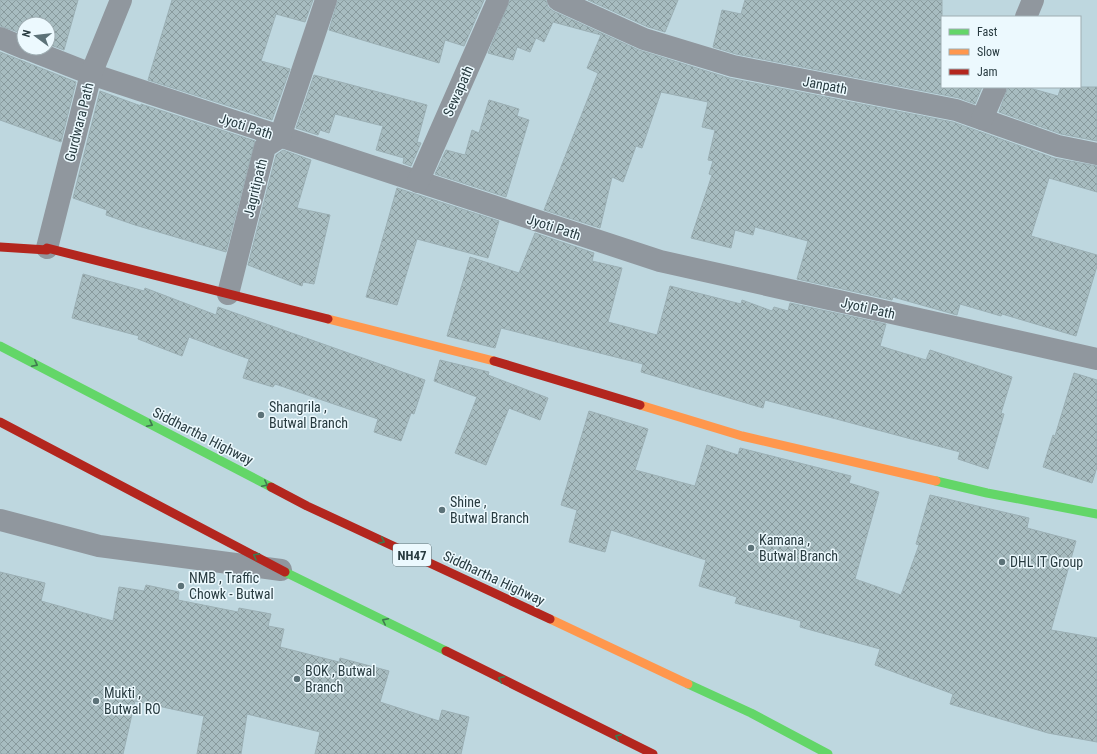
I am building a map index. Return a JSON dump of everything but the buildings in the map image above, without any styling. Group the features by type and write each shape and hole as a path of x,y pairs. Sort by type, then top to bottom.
{"main road":[{"path":"0,247 47,250 47,248 510,364 742,436 987,493 1097,514"},
{"name":"Siddhartha Highway","path":"0,346 307,506 751,713 828,754"},
{"path":"0,422 284,571 653,754"}],"street":[{"name":"Gurdwara Path","path":"47,248 91,74 121,0"},
{"path":"280,137 326,0"},
{"name":"Sewapath","path":"418,182 498,0"},
{"name":"Janpath","path":"558,0 644,40 733,66 956,110 1058,146 1097,154"},
{"path":"1026,16 1033,0"},
{"name":"Jyoti Path","path":"0,38 16,45"},
{"name":"Jyoti Path","path":"45,56 91,74 280,137 660,261 1097,359"},
{"path":"982,119 996,88"},
{"name":"Jagritipath","path":"228,294 265,147 280,137"},
{"path":"0,520 99,546 284,571"}],"traffic: fast":[{"path":"0,346 271,487"},
{"path":"936,481 987,493 1097,514"},
{"path":"285,572 446,651"},
{"path":"688,684 751,713 828,754"}],"traffic: slow":[{"path":"328,319 494,361"},
{"path":"640,405 742,436 936,481"},
{"path":"550,619 688,684"}],"traffic: jam":[{"path":"0,247 47,250 47,248 328,319"},
{"path":"494,361 640,405"},
{"path":"0,422 285,572"},
{"path":"271,487 307,506 550,619"},
{"path":"446,651 653,754"}],"place":[{"name":"Shangrila , Butwal Branch","path":"261,415"},
{"name":"Shine , Butwal Branch","path":"442,510"},
{"name":"Kamana , Butwal Branch","path":"751,548"},
{"name":"DHL IT Group","path":"1002,562"},
{"name":"NMB , Traffic Chowk - Butwal","path":"181,586"},
{"name":"BOK , Butwal Branch","path":"297,679"},
{"name":"Mukti , Butwal RO","path":"96,701"}]}
